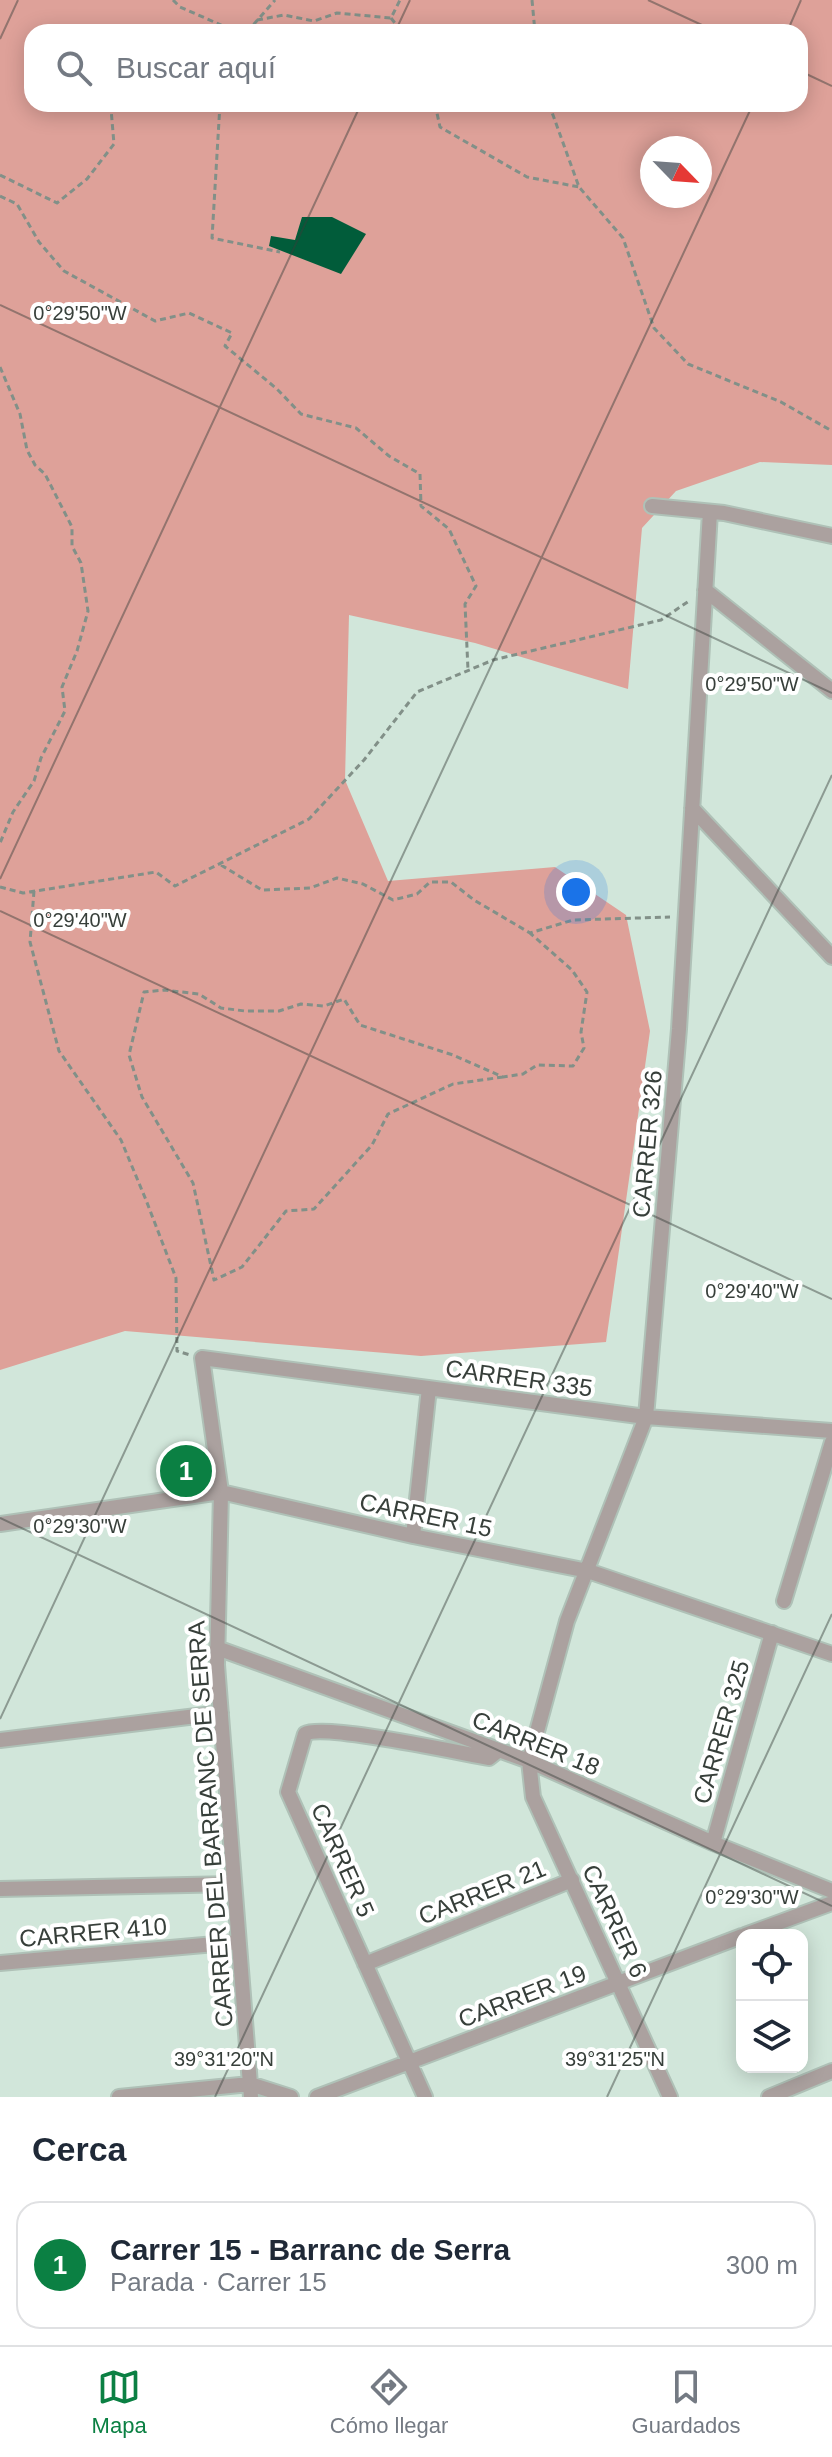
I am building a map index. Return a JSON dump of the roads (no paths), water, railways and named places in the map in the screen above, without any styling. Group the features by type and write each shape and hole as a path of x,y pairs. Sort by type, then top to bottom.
{"street":[{"path":"652,506 710,512 832,536"},
{"name":"CARRER 326","path":"529,1761 567,1621 646,1417 678,1045 710,512"},
{"path":"705,590 832,691"},
{"path":"692,808 832,957"},
{"name":"CARRER 335","path":"202,1358 646,1417 832,1431"},
{"name":"CARRER DEL BARRANC DE SERRA","path":"202,1358 221,1492 217,1648 250,2090"},
{"path":"413,1536 429,1388"},
{"path":"784,1601 832,1442"},
{"name":"CARRER 15","path":"0,1524 221,1492 413,1536 588,1571 832,1654"},
{"name":"CARRER 325","path":"713,1843 772,1633"},
{"name":"CARRER 18","path":"217,1648 529,1761 713,1843 832,1891"},
{"path":"0,1740 221,1713"},
{"name":"CARRER 5","path":"425,2097 288,1792 305,1734 312,1730 489,1758 499,1750"},
{"name":"CARRER 6","path":"529,1761 533,1797 670,2097"},
{"name":"CARRER 21","path":"365,1964 572,1880"},
{"name":"CARRER 410","path":"0,1889 234,1884"},
{"name":"CARRER 19","path":"762,1929 832,1903"},
{"name":"CARRER 19","path":"317,2097 736,1939"},
{"name":"CARRER 410","path":"0,1963 238,1942"},
{"path":"769,2097 832,2071"},
{"path":"119,2097 250,2090 291,2097"}],"place":[{"name":"Carrer 15 - Barranc de Serra","path":"186,1471"}]}
